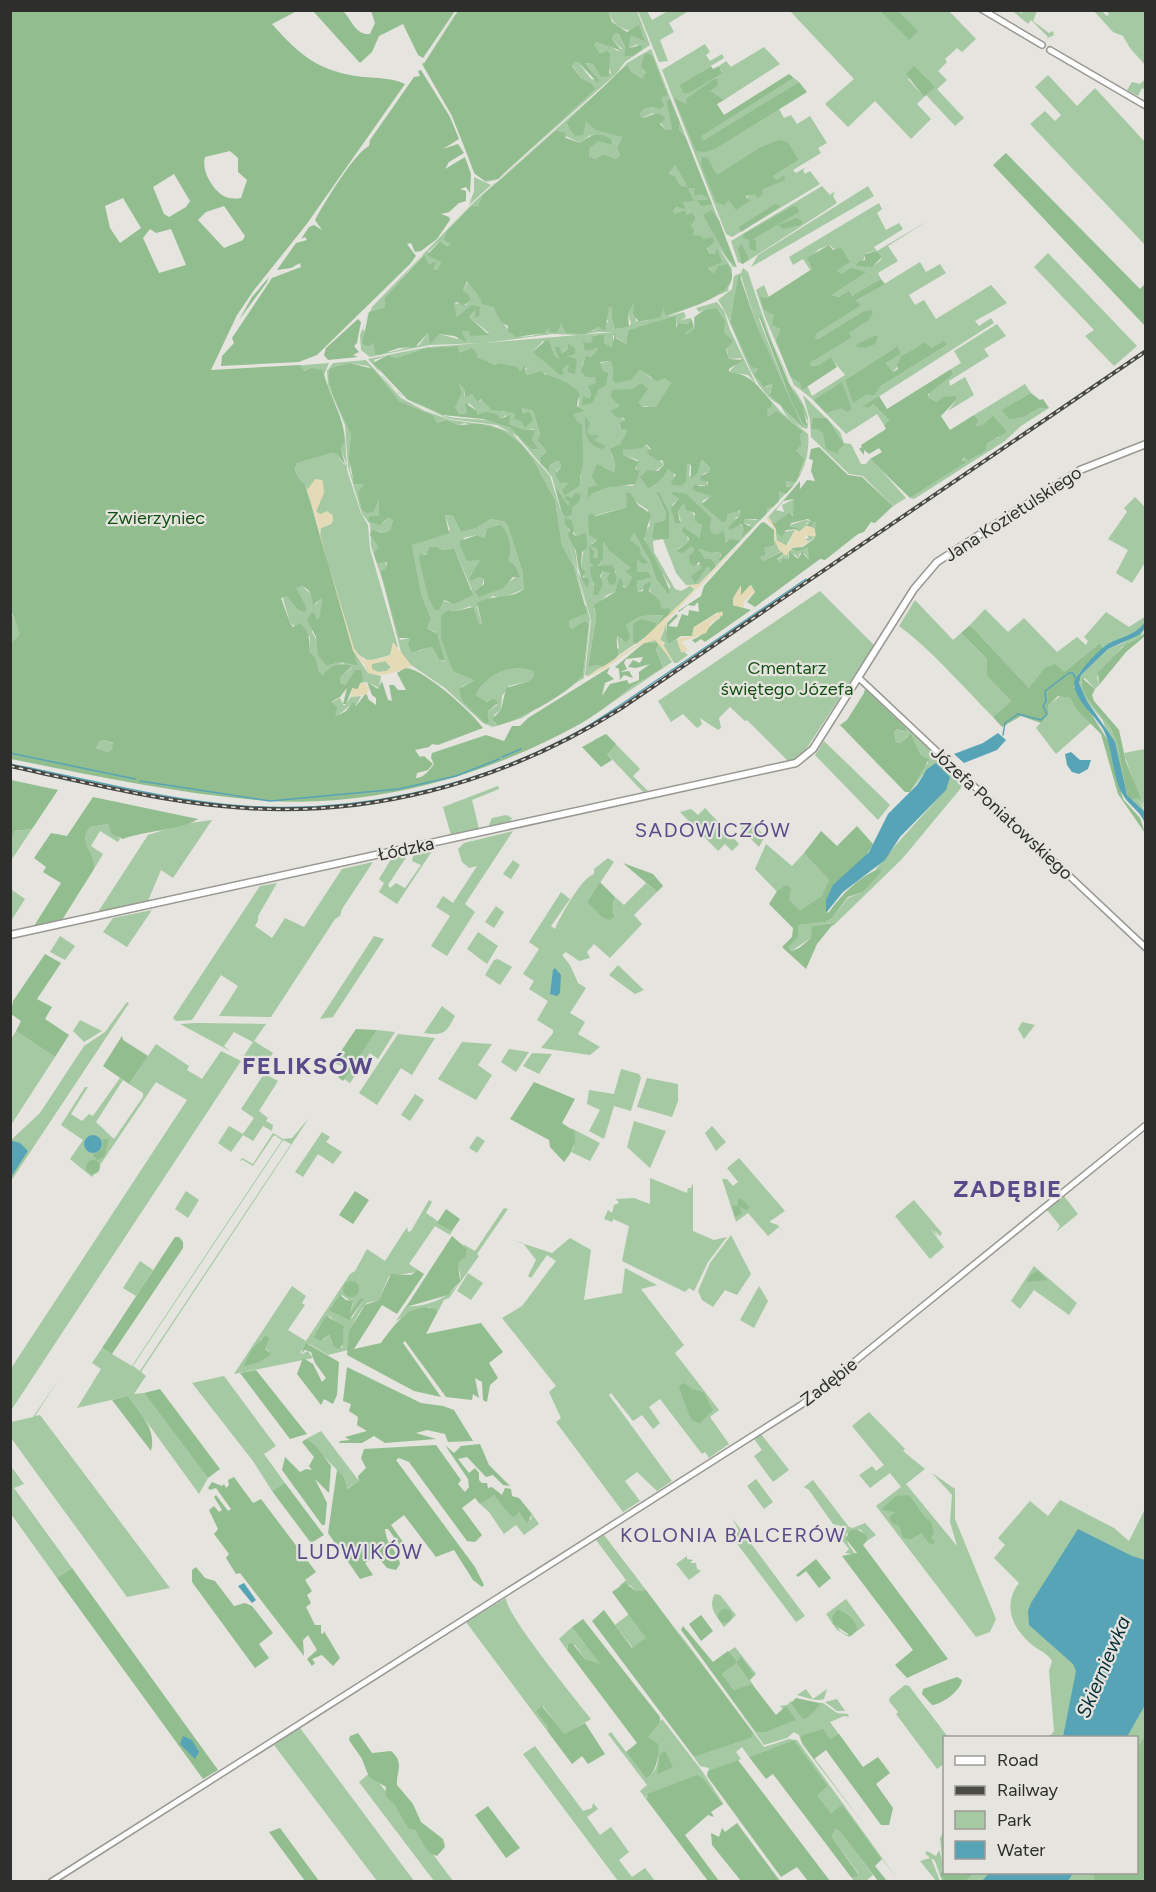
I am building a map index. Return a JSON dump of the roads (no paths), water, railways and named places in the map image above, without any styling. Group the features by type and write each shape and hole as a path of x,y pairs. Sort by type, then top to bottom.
{"main road":[{"name":"Jana Kozietulskiego","path":"801,761 813,749 918,583 945,556 1080,470 1146,444"},
{"name":"Łódzka","path":"10,935 801,761"}],"street":[{"path":"983,10 1042,45 1048,44 1050,50 1146,106"},
{"name":"Józefa Poniatowskiego","path":"859,678 1146,948"},
{"name":"Zadębie","path":"51,1881 813,1396 1146,1125"}],"water":[{"path":"1145,622 1145,628 1139,635 1108,649 1081,675 1079,683 1087,701 1115,742 1127,795 1145,812 1145,824 1119,787 1107,737 1077,695 1074,682 1083,668 1102,649 1136,631"},
{"path":"998,733 1006,740 997,750 964,763 954,754 983,743"},
{"path":"1071,752 1080,760 1091,760 1088,769 1079,774 1072,772 1067,765 1065,754"},
{"path":"936,763 950,777 946,790 900,837 885,860 843,892 826,913 826,900 833,885 869,852 888,814 917,785 927,769"},
{"path":"555,968 561,975 560,993 557,996 550,994"},
{"path":"93,1135 99,1138 102,1144 99,1150 93,1153 87,1150 84,1144 87,1138"},
{"path":"11,1142 20,1143 28,1151 11,1177"},
{"name":"Skierniewka","path":"1078,1529 1132,1556 1145,1560 1145,1705 1128,1736 1063,1736 1076,1671 1073,1664 1029,1625 1028,1611"},
{"path":"244,1583 256,1600 252,1603 238,1586"},
{"path":"183,1736 192,1740 199,1752 195,1759 180,1744"},
{"path":"988,1874 1072,1874 1068,1881 982,1881"}],"waterway":[{"path":"977,10 981,13"},
{"path":"10,764 155,794 243,806 327,806 412,793 494,770 572,735 618,707 806,579"},
{"path":"1003,735 1005,723 1018,714 1041,720 1047,714 1043,706 1046,701 1045,691 1069,673 1073,673 1075,678"},
{"path":"502,757 521,749"},
{"path":"10,753 135,779"},
{"path":"140,781 270,801 399,789 456,776 499,759"}],"railway":[{"path":"10,766 168,799 221,806 274,809 326,808 378,802 479,777 527,758 620,709 1146,351"}],"district":[{"name":"SADOWICZÓW","path":"713,830"},
{"name":"FELIKSÓW","path":"308,1065"},
{"name":"ZADĘBIE","path":"1008,1188"},
{"name":"KOLONIA BALCERÓW","path":"733,1535"},
{"name":"LUDWIKÓW","path":"360,1551"}],"park label":[{"name":"Zwierzyniec","path":"156,518"},
{"name":"Cmentarz świętego Józefa","path":"787,678"}]}
